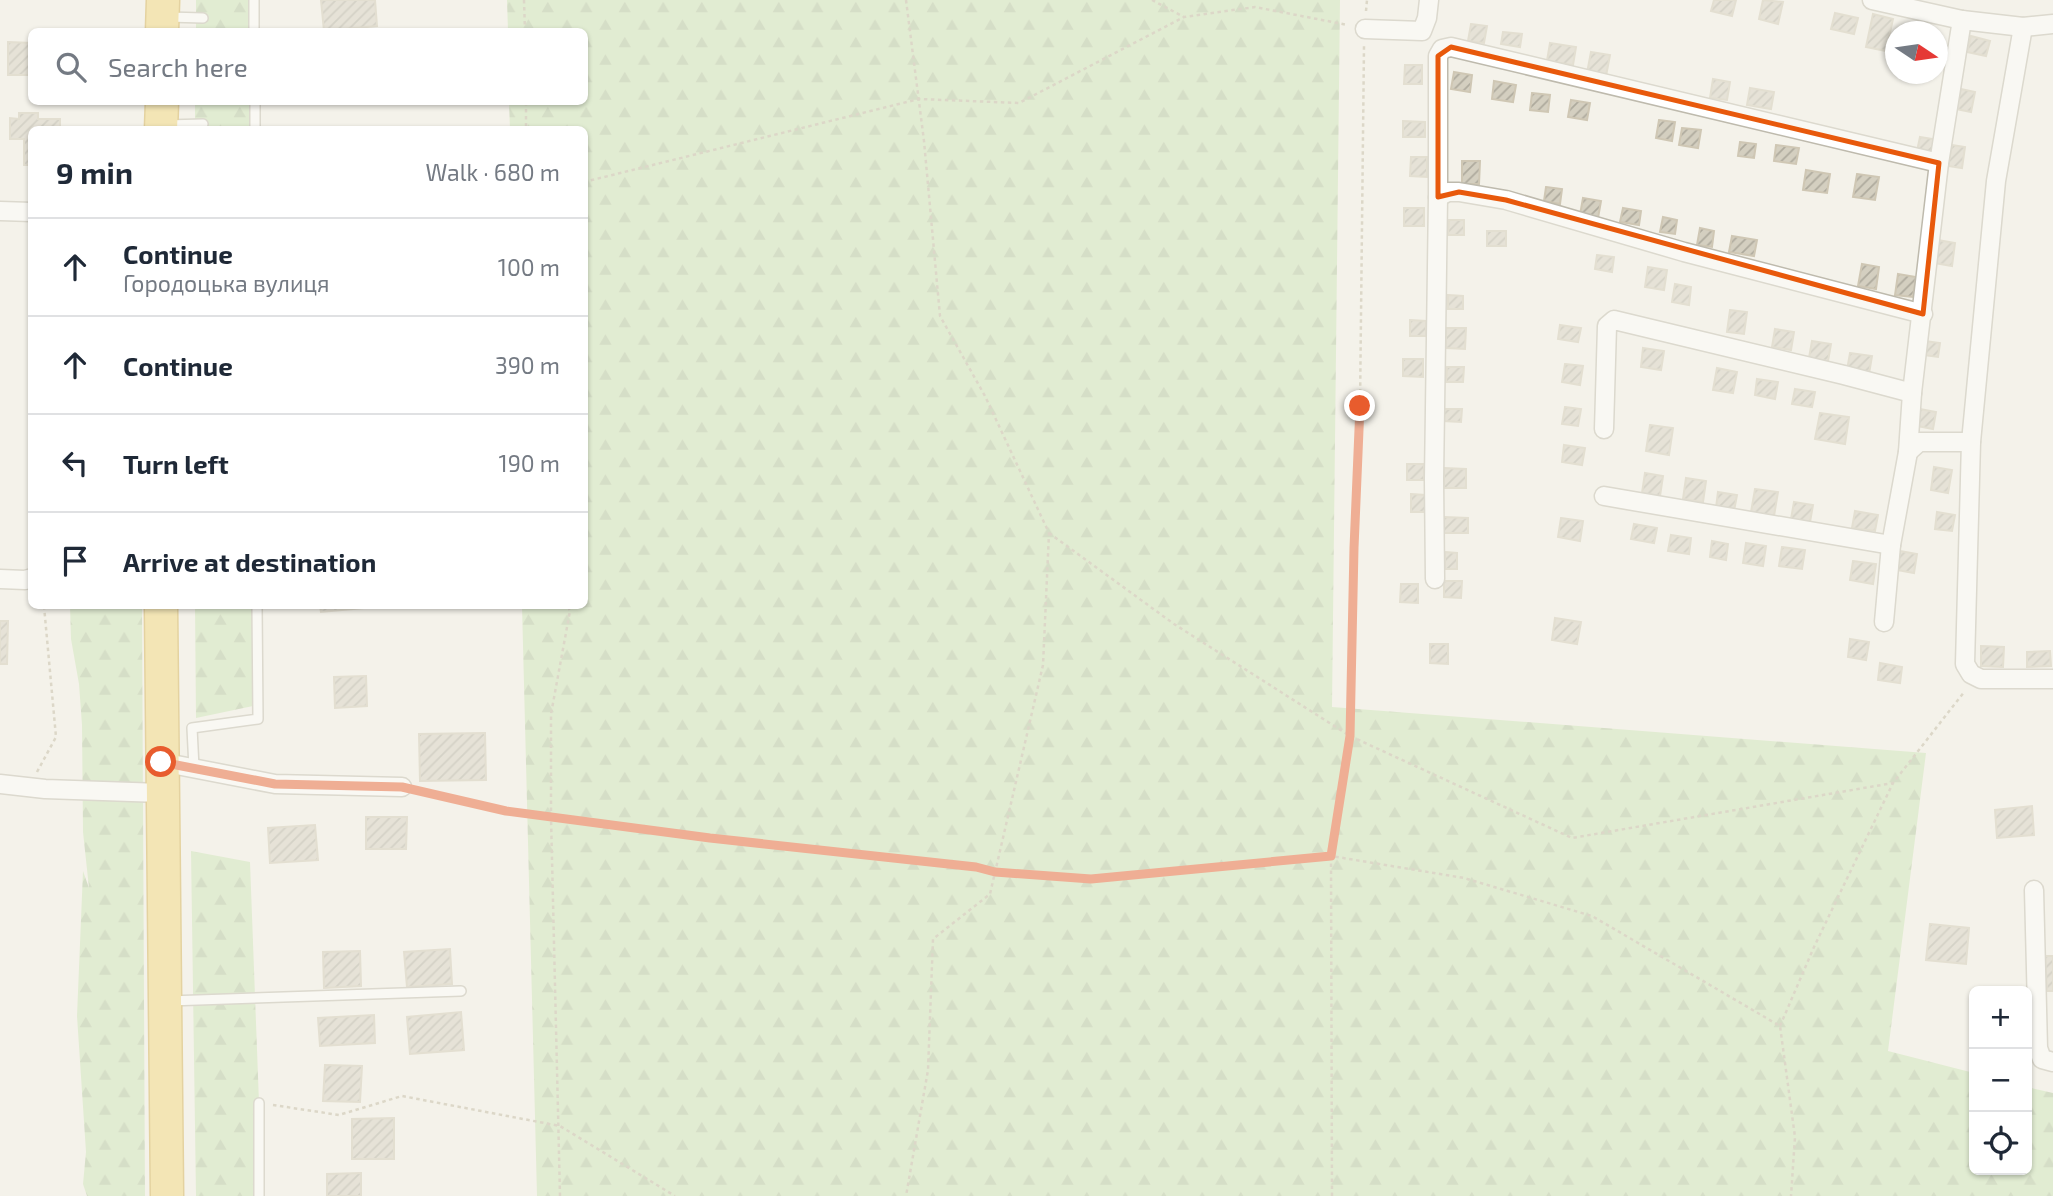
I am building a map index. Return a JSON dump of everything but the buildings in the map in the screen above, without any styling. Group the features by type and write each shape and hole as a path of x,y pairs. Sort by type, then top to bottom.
{"highway":[{"path":"161,609 167,1196"}],"street":[{"path":"1365,29 1422,32 1429,0"},
{"path":"1872,0 1962,20 2023,27 2053,24"},
{"path":"1884,622 1891,545 1908,452 1912,394 1939,163 1962,20"},
{"path":"2023,27 1996,181 1971,442 1965,664 1976,678 2053,678"},
{"path":"1435,579 1438,56 1442,49 1451,47 1939,163"},
{"path":"1438,197 1448,192 1459,192 1506,200 1684,251 1923,314"},
{"path":"0,211 28,212"},
{"path":"1604,429 1606,326 1614,320 1912,394"},
{"path":"1908,452 1919,442 1971,442"},
{"path":"1604,496 1891,545"},
{"path":"0,579 28,578"},
{"path":"161,762 275,784 402,787"},
{"path":"0,785 161,793"},
{"path":"2034,890 2038,1048 2047,1061"}],"lane":[{"path":"254,0 254,28"},
{"path":"163,16 203,18"},
{"path":"255,105 255,126"},
{"path":"161,119 203,124"},
{"path":"194,768 192,728 258,719 257,609"},
{"path":"164,1001 461,991"},
{"path":"259,1103 259,1196"}],"path":[{"path":"524,0 525,28"},
{"path":"906,0 919,99 940,316 985,396 1049,533 1043,665 990,894 933,939 928,1070 906,1196"},
{"path":"1152,0 1184,17"},
{"path":"1332,1196 1331,856 1350,736 1360,406 1367,0"},
{"path":"588,181 919,99 1019,103 1184,17 1255,7 1365,29"},
{"path":"526,105 526,126"},
{"path":"1049,533 1174,624 1350,736 1572,838 1893,783"},
{"path":"29,787 56,737 44,609"},
{"path":"560,1196 551,714 569,609"},
{"path":"1791,1196 1795,1137 1780,1026 1814,947 1893,783 1976,678"},
{"path":"402,787 506,811 710,838 976,867 995,872 1091,879 1331,856 1464,878 1592,916 1780,1026"},
{"path":"259,1103 339,1115 402,1096 560,1126 675,1196"}],"highlighted area":[{"path":"1451,47 1939,163 1923,314 1506,200 1459,192 1438,197 1438,56"}],"green space":[{"path":"196,0 254,0 254,28 196,28"},
{"path":"507,0 1340,0 1332,707 1926,753 1888,1051 1969,1072 1969,1175 2032,1175 2032,1088 2053,1093 2053,1196 537,1196 522,609 588,609 588,126 510,126 509,105 588,105 588,28 508,28"},
{"path":"195,105 255,105 255,126 195,126"},
{"path":"70,609 142,609 145,1196 87,1196 83,1184 86,1152 77,1016 83,871 89,888 83,832 82,725 79,684 71,639"},
{"path":"195,609 253,609 253,706 196,718"},
{"path":"191,851 250,862 259,1103 259,1196 196,1196"}],"route":[{"path":"161,762 275,784 402,787 506,811 710,838 976,867 995,872 1091,879 1331,856 1350,736 1360,406"}]}
